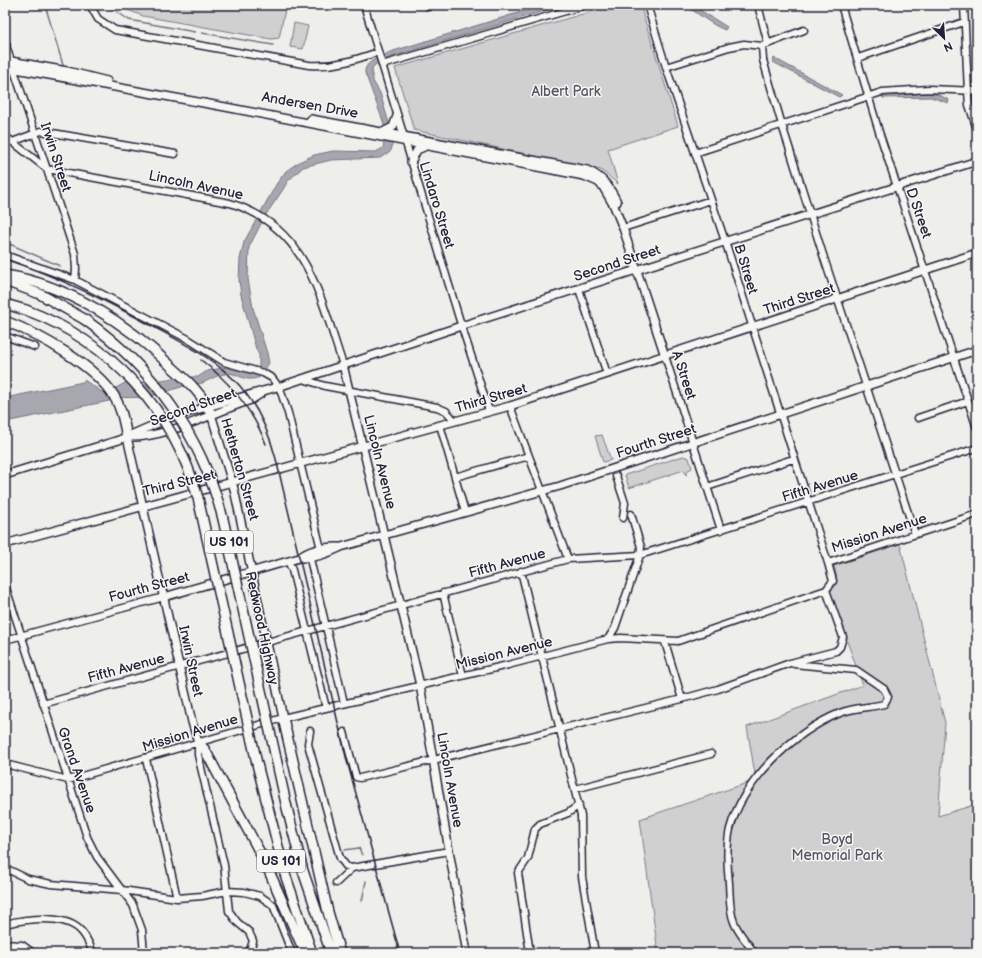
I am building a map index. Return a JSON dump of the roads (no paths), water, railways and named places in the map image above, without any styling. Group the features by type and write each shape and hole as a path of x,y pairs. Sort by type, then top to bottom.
{"highway":[{"path":"5,275 40,284 89,306 138,337 194,388 210,411"},
{"name":"Redwood Highway","path":"5,281 46,296 84,319 120,347 154,381 189,431 209,473 224,519 287,808 307,882 331,953"},
{"name":"US 101","path":"5,304 26,310 57,323 78,335 119,366 151,402 165,423 182,455 192,477 198,498 258,768 285,874 312,953"},
{"path":"5,321 51,344 92,373 109,389 117,401 123,416 127,437"},
{"path":"283,718 328,912 340,953"},
{"path":"198,742 205,750 263,858 305,953"}],"main road":[{"name":"Andersen Drive","path":"5,67 10,63 220,106 370,132 393,134"},
{"path":"393,134 397,116"},
{"name":"Andersen Drive","path":"370,132 382,131 426,146 584,176 605,185"},
{"name":"Andersen Drive","path":"404,139 587,170 595,174 605,185"},
{"path":"411,162 417,150 426,146"},
{"name":"Second Street","path":"5,475 127,437 172,418 210,411 251,400 265,391 279,386 461,326 977,161"},
{"name":"A Street","path":"605,185 618,204 623,228 665,356"},
{"name":"Third Street","path":"5,544 142,506 233,483 510,406 926,271 977,253"},
{"name":"Fourth Street","path":"299,558 310,559 341,547 543,491 977,350"},
{"name":"Lincoln Avenue","path":"343,365 402,604 420,685 467,953"},
{"name":"Second Street","path":"127,437 153,435 210,411"},
{"name":"Hetherton Street","path":"210,411 233,483 283,718"},
{"name":"Irwin Street","path":"127,437 192,722 198,742"},
{"name":"Fourth Street","path":"164,597 289,563 306,553 321,549 341,547"}],"street":[{"path":"90,5 98,19 115,30 309,65 329,66 379,53"},
{"name":"Lindaro Street","path":"364,5 461,326 489,411"},
{"path":"382,64 586,5"},
{"name":"B Street","path":"647,5 666,67 725,242 793,459 828,563"},
{"path":"758,5 765,45 763,60 782,125 837,300 915,534"},
{"name":"D Street","path":"841,5 897,186 977,428"},
{"path":"966,5 964,22 969,105 977,129"},
{"path":"858,58 964,22"},
{"path":"666,67 729,47 744,44 765,45 804,30"},
{"name":"Irwin Street","path":"5,44 74,254 76,269 74,280"},
{"path":"695,153 882,92 929,89 968,92 977,91"},
{"path":"15,141 35,133 47,132 175,154"},
{"path":"5,136 15,141 47,169"},
{"name":"Lincoln Avenue","path":"47,169 225,202 256,214 269,222 292,242 309,267 343,365"},
{"path":"623,228 711,200"},
{"path":"5,255 74,280 188,339 224,362 267,374 279,386 288,413 321,549"},
{"path":"579,289 607,374"},
{"path":"5,336 35,347"},
{"name":"A Street","path":"665,356 721,530"},
{"path":"303,379 325,386 437,407 449,413 455,421"},
{"path":"918,418 968,402"},
{"path":"510,406 568,559"},
{"path":"440,425 465,512"},
{"name":"Fifth Avenue","path":"43,704 568,559 640,555 977,448"},
{"path":"455,477 529,456"},
{"path":"707,487 793,459"},
{"path":"616,476 625,503 623,518"},
{"path":"608,639 617,623 640,555 641,547 631,514"},
{"name":"Mission Avenue","path":"5,764 68,780 146,759 198,742 283,718 543,657 608,639 621,638 665,642 678,641 826,590 833,581 828,563 977,514"},
{"path":"310,559 344,703"},
{"path":"289,563 326,708"},
{"path":"521,571 579,805 581,816 582,876 595,953"},
{"name":"Grand Avenue","path":"5,585 87,837 94,850 136,912 142,930 144,953"},
{"path":"344,732 356,777 360,778 718,689 790,663 830,654 840,647 843,637 826,590"},
{"path":"443,593 463,676"},
{"name":"Fourth Street","path":"5,640 164,597"},
{"path":"665,642 682,699"},
{"path":"754,953 734,925 731,912 727,856 728,843 732,823 742,800 756,780 800,735 841,712 884,704 888,697 884,688 856,670 790,663"},
{"path":"310,731 308,744 340,858 346,866 352,868 449,851"},
{"name":"Irwin Street","path":"198,742 198,755 219,842 229,911 237,922 249,932 253,941 249,953"},
{"path":"575,789 711,754"},
{"path":"146,759 177,898"},
{"path":"530,953 518,873 528,858 535,829 540,824 568,813 579,805"},
{"path":"5,868 28,879 51,884 122,890 177,898 202,896 227,891 252,893 270,902 279,919 292,953"},
{"path":"336,883 352,868"},
{"path":"5,924 36,918 74,925 80,930 93,953"},
{"path":"5,944 22,945 33,953"}],"waterway":[{"path":"45,5 63,65"},
{"path":"107,5 129,20 195,32"},
{"path":"202,33 273,45"},
{"path":"5,242 60,266"},
{"path":"344,850 359,848 362,855"},
{"path":"362,901 366,881"},
{"path":"362,953 364,949"}],"railway":[{"path":"5,259 80,289 134,316 199,352 231,376 252,402 270,439 276,459 347,761 400,953"},
{"path":"201,360 222,378 240,398 261,432 266,444"}],"park label":[{"name":"Albert Park","path":"566,91"},
{"name":"Boyd Memorial Park","path":"837,848"}]}
